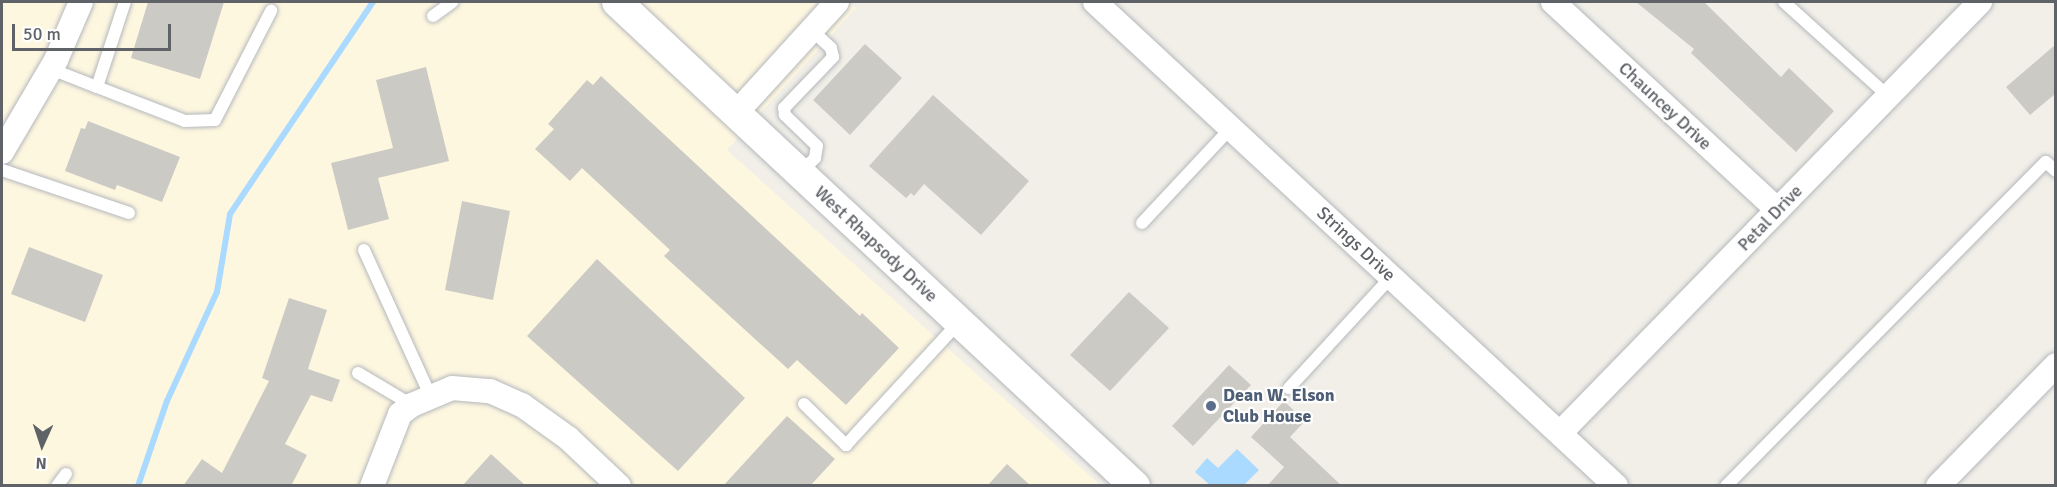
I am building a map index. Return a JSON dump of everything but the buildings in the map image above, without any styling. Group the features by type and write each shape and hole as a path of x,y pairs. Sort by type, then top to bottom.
{"street":[{"path":"2,152 51,69 81,2"},
{"name":"West Rhapsody Drive","path":"617,2 1135,486"},
{"path":"736,113 837,2"},
{"name":"Strings Drive","path":"1095,2 1617,486"},
{"name":"Chauncey Drive","path":"1552,2 1778,210"},
{"name":"Petal Drive","path":"1560,433 1980,2"},
{"path":"1938,486 2055,365"},
{"path":"372,486 400,414 431,397 490,391 522,405 568,438 619,486"}],"lane":[{"path":"98,87 125,2"},
{"path":"433,16 452,2"},
{"path":"1784,2 1888,96"},
{"path":"51,69 185,121 214,120 271,11"},
{"path":"800,173 815,158 817,146 785,115 784,108 833,57 831,48 812,30"},
{"path":"1142,223 1231,128"},
{"path":"1726,486 2052,163"},
{"path":"2,170 129,213"},
{"path":"364,250 431,397"},
{"path":"1289,388 1391,277"},
{"path":"804,404 846,445 959,321"},
{"path":"358,372 431,397"},
{"path":"57,486 66,474"}],"shaded area":[{"path":"2,2 849,2 856,8 727,150 1100,485 2,485"}],"water":[{"path":"1237,449 1259,470 1244,485 1210,485 1195,472 1207,458 1218,468"}],"waterway":[{"path":"138,486 167,401 217,292 230,214 373,2"}],"place":[{"name":"Dean W. Elson Club House","path":"1211,406"}]}
